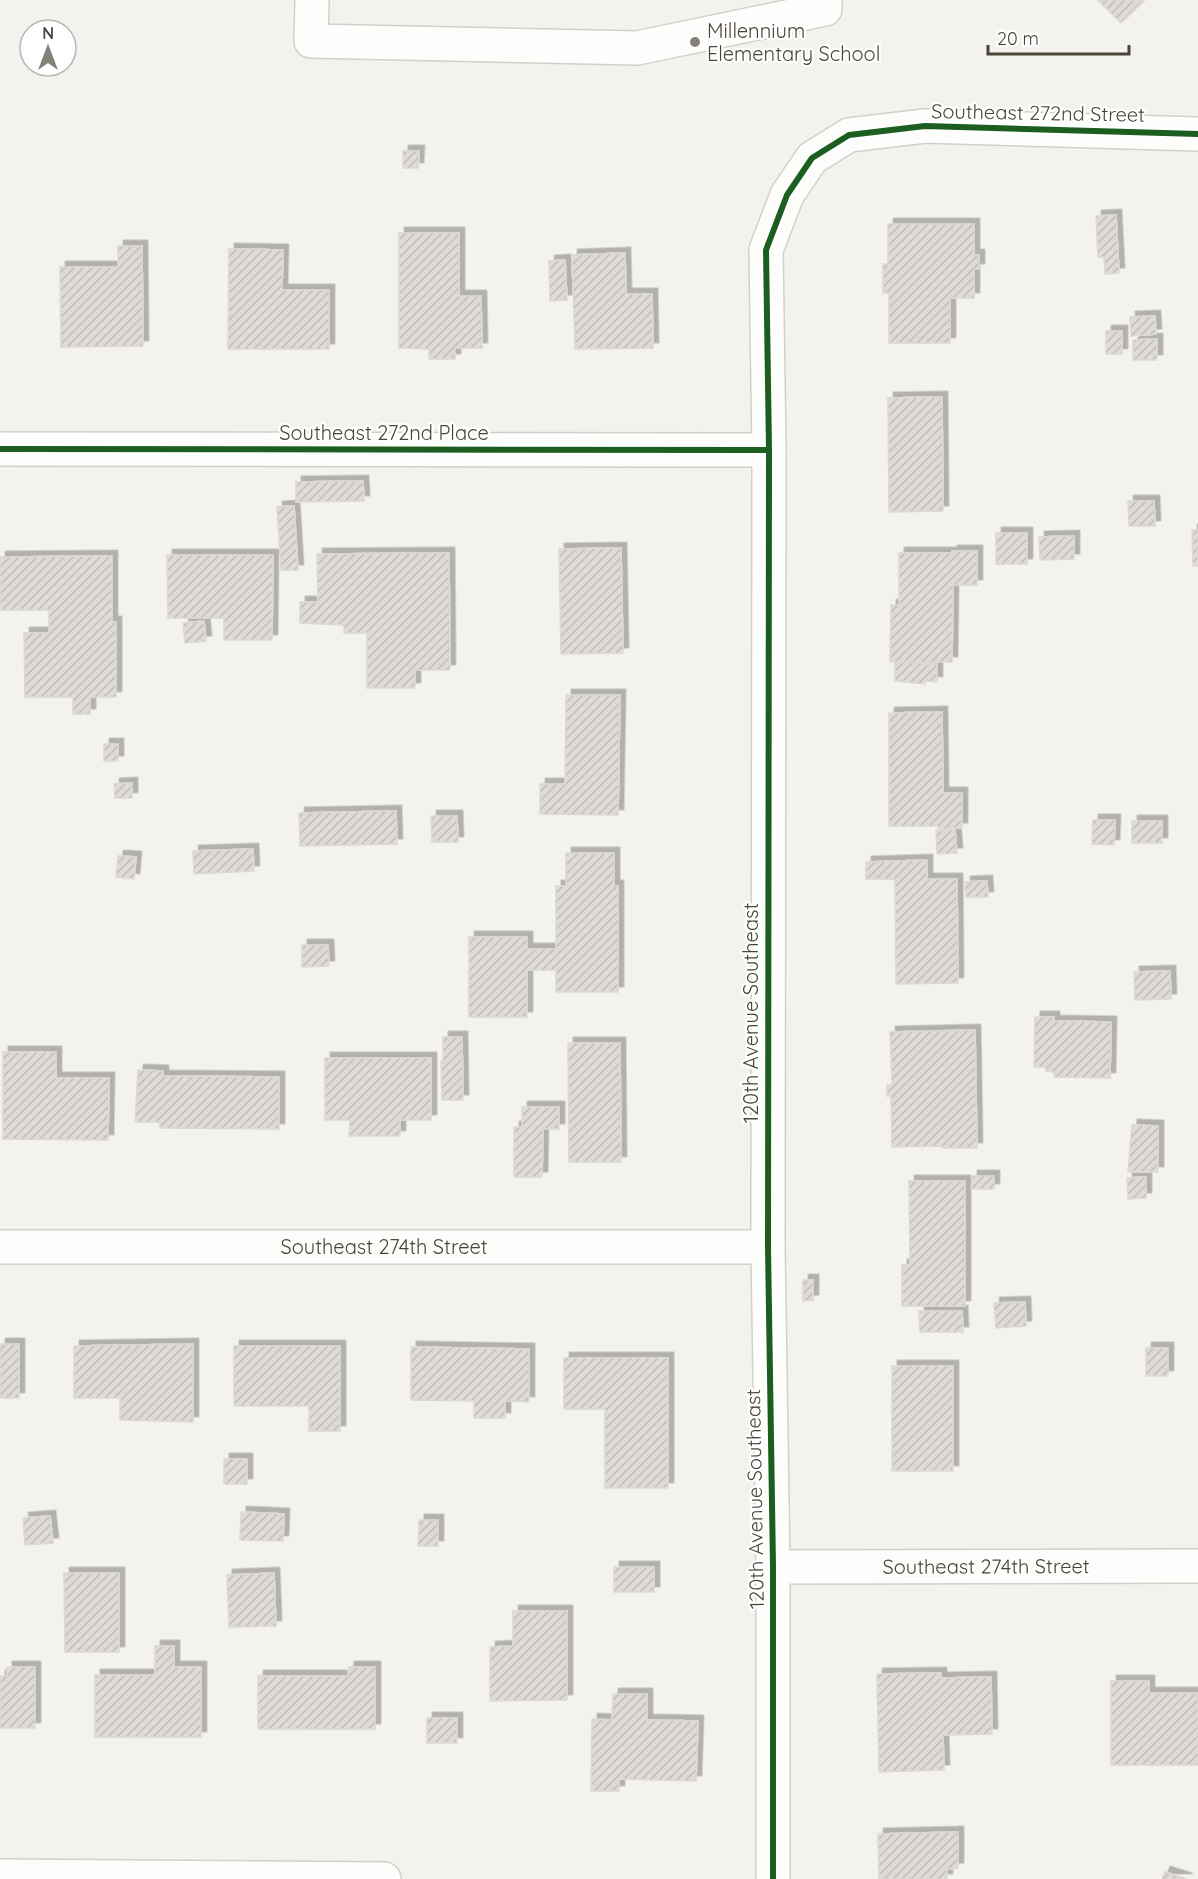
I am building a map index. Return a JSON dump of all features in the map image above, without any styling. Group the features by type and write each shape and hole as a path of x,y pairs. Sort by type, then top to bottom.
{"street":[{"path":"312,0 311,41 637,48 825,9 825,0"},
{"name":"Southeast 272nd Street","path":"812,158 849,135 925,126 1198,134"},
{"name":"120th Avenue Southeast","path":"773,1879 773,1568 768,1247 769,450 766,249 787,195 812,158"},
{"name":"Southeast 272nd Place","path":"0,449 769,450"},
{"name":"Southeast 274th Street","path":"0,1247 768,1247"},
{"name":"Southeast 274th Street","path":"773,1568 1198,1566"},
{"path":"0,1876 384,1879"}],"building":[{"path":"1098,0 1144,0 1121,23"},
{"path":"403,151 419,151 418,168 403,168"},
{"path":"1116,215 1119,273 1105,274 1104,257 1098,257 1096,216"},
{"path":"888,224 974,224 974,255 979,255 979,269 974,269 974,298 950,298 950,343 889,343 889,293 883,293 883,264 888,264"},
{"path":"399,233 459,233 459,296 481,296 482,348 455,348 455,359 429,359 429,349 399,348"},
{"path":"118,246 142,246 143,346 61,347 60,267 118,267"},
{"path":"229,249 283,250 282,290 329,290 329,349 228,349"},
{"path":"625,253 626,294 652,294 653,348 575,349 572,255"},
{"path":"565,260 567,300 550,301 549,261"},
{"path":"1155,316 1156,334 1131,336 1130,317"},
{"path":"1106,331 1122,331 1122,354 1106,354"},
{"path":"1157,339 1157,360 1133,360 1133,340"},
{"path":"942,397 943,511 889,512 888,398"},
{"path":"363,481 364,501 296,502 296,482"},
{"path":"1128,501 1154,501 1155,526 1129,526"},
{"path":"294,506 298,570 281,570 277,507"},
{"path":"1192,530 1198,530 1198,566 1193,566"},
{"path":"996,533 1027,533 1027,564 996,564"},
{"path":"1074,536 1074,559 1040,560 1039,537"},
{"path":"621,548 623,653 561,654 559,549"},
{"path":"952,551 977,551 977,585 953,585 952,662 890,662 891,605 899,605 899,553 952,553"},
{"path":"449,553 450,670 415,670 415,688 367,688 367,633 344,633 344,625 300,623 300,602 318,602 317,554"},
{"path":"167,555 273,555 272,640 224,640 224,618 168,618"},
{"path":"112,556 112,622 116,622 116,697 90,697 90,714 73,714 73,697 25,697 24,633 49,633 49,610 0,610 0,557"},
{"path":"204,621 206,641 185,643 183,623"},
{"path":"895,662 937,664 937,682 925,681 925,684 895,681"},
{"path":"566,695 620,695 618,815 540,814 540,784 565,784"},
{"path":"942,712 943,793 962,793 962,828 889,826 889,713"},
{"path":"104,744 118,744 118,761 104,761"},
{"path":"132,783 132,798 115,798 114,784"},
{"path":"396,811 397,844 300,846 299,813"},
{"path":"431,816 457,816 458,842 432,842"},
{"path":"1093,820 1115,820 1114,845 1092,844"},
{"path":"1132,821 1162,821 1162,843 1132,843"},
{"path":"955,830 957,853 937,854 936,831"},
{"path":"253,849 254,871 194,874 193,851"},
{"path":"566,853 614,853 614,886 618,886 618,992 556,992 556,970 527,970 527,1017 469,1017 469,937 527,937 527,949 556,949 556,886 566,886"},
{"path":"118,856 136,857 134,879 116,877"},
{"path":"927,860 927,879 957,879 958,983 896,984 895,879 866,879 866,862"},
{"path":"987,881 988,897 966,897 965,882"},
{"path":"302,945 328,945 329,966 302,967"},
{"path":"1170,971 1171,999 1135,1000 1134,972"},
{"path":"1035,1017 1054,1017 1054,1021 1111,1022 1110,1078 1054,1077 1054,1072 1046,1071 1046,1067 1034,1067"},
{"path":"975,1030 977,1148 892,1147 891,1096 887,1096 887,1085 892,1085 890,1032"},
{"path":"443,1037 462,1037 463,1100 442,1100"},
{"path":"568,1043 620,1043 621,1162 569,1162"},
{"path":"3,1052 56,1052 56,1078 109,1078 108,1140 3,1139"},
{"path":"325,1058 431,1058 431,1120 400,1120 400,1136 349,1136 350,1120 325,1120"},
{"path":"138,1070 163,1071 163,1076 279,1077 279,1129 160,1128 160,1122 135,1122"},
{"path":"522,1107 559,1107 559,1129 543,1129 542,1177 514,1177 514,1127 522,1127"},
{"path":"1132,1125 1158,1126 1158,1172 1128,1172"},
{"path":"972,1176 994,1176 994,1189 972,1189"},
{"path":"1146,1177 1146,1198 1128,1199 1127,1178"},
{"path":"909,1181 965,1181 965,1306 902,1306 902,1265 910,1265"},
{"path":"803,1280 813,1280 813,1300 803,1301"},
{"path":"1025,1302 1026,1326 996,1328 994,1303"},
{"path":"919,1311 962,1311 963,1332 920,1332"},
{"path":"0,1344 19,1344 19,1398 0,1398"},
{"path":"193,1344 193,1422 120,1420 120,1398 74,1398 74,1346"},
{"path":"234,1346 340,1346 340,1431 309,1431 309,1406 234,1406"},
{"path":"411,1347 529,1349 529,1402 505,1401 505,1418 474,1418 474,1401 411,1400"},
{"path":"1146,1348 1168,1348 1168,1376 1146,1376"},
{"path":"564,1358 668,1358 668,1488 605,1488 605,1409 564,1409"},
{"path":"892,1366 953,1366 953,1471 892,1471"},
{"path":"224,1459 247,1459 247,1484 224,1484"},
{"path":"241,1512 284,1514 283,1541 240,1540"},
{"path":"50,1516 53,1543 25,1545 23,1518"},
{"path":"419,1520 438,1520 438,1546 418,1546"},
{"path":"614,1567 654,1567 654,1592 614,1592"},
{"path":"64,1573 119,1573 119,1652 65,1652"},
{"path":"274,1573 276,1626 229,1627 227,1575"},
{"path":"513,1611 567,1611 567,1700 490,1701 490,1647 513,1646"},
{"path":"155,1646 174,1646 174,1667 201,1667 201,1737 95,1737 95,1675 155,1675"},
{"path":"7,1667 35,1667 35,1728 0,1728 0,1676 7,1676"},
{"path":"349,1667 375,1667 375,1729 258,1729 258,1676 348,1676"},
{"path":"941,1673 941,1678 991,1677 992,1734 943,1735 944,1770 879,1772 877,1674"},
{"path":"1111,1681 1149,1681 1149,1693 1198,1693 1198,1765 1111,1765"},
{"path":"613,1694 647,1694 647,1720 698,1721 696,1781 619,1779 619,1791 591,1791 592,1719 612,1720"},
{"path":"427,1718 457,1718 457,1743 427,1743"},
{"path":"958,1832 958,1868 947,1869 947,1879 879,1879 878,1834"},
{"path":"1165,1872 1187,1879 1162,1879"}],"cycle path":[{"path":"773,1879 773,1567 768,1247 769,450 766,250 787,195 812,158 849,135 925,126 1198,134"},
{"path":"0,449 769,450"}],"place":[{"name":"Millennium Elementary School","path":"695,42"}]}
